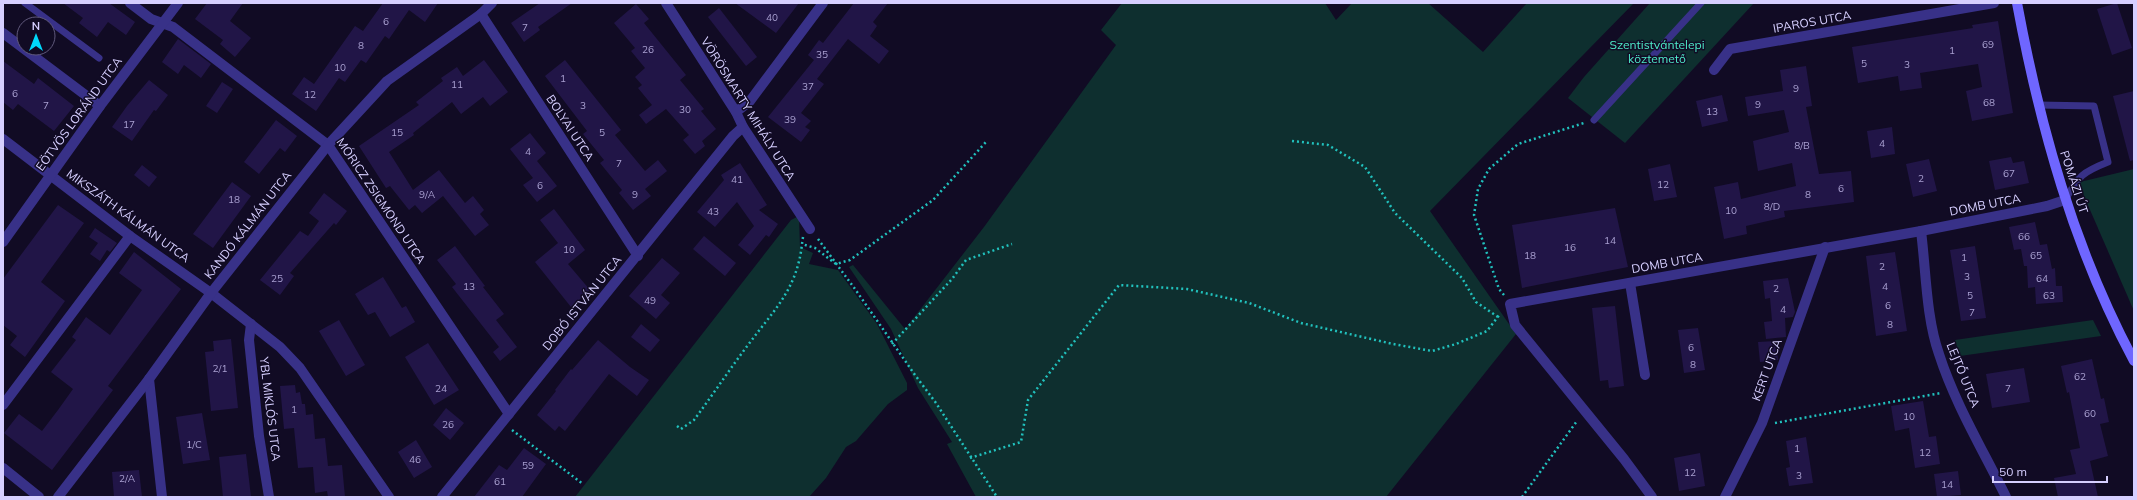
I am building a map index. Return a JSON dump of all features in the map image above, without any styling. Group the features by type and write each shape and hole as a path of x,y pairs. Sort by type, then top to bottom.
{"main road":[{"name":"POMÁZI ÚT","path":"2017,3 2038,105 2065,200 2091,269 2120,336 2134,361"}],"street":[{"name":"MÓRICZ ZSIGMOND UTCA","path":"130,3 151,19 173,27 328,145 506,418"},
{"name":"EÖTVÖS LORÁND UTCA","path":"5,238 100,106 178,3"},
{"name":"KANDÓ KÁLMÁN UTCA","path":"58,497 150,379 211,293 328,145 387,81 481,14 492,3"},
{"name":"VÖRÖSMARTY MIHÁLY UTCA","path":"666,3 736,112 743,127 807,225"},
{"path":"736,112 750,101 823,3"},
{"name":"IPAROS UTCA","path":"1714,70 1730,49 1994,3"},
{"name":"BOLYAI UTCA","path":"481,14 638,256"},
{"path":"3,33 100,106"},
{"name":"DOBÓ ISTVÁN UTCA","path":"442,497 638,256 733,136 743,127"},
{"name":"MIKSZÁTH KÁLMÁN UTCA","path":"3,139 130,236 211,293 280,347 300,368 389,497"},
{"name":"DOMB UTCA","path":"1510,304 1921,231 2047,206 2065,200"},
{"name":"LEJTŐ UTCA","path":"1921,231 1931,317 1938,353 1953,391 2006,497"},
{"path":"3,405 130,236"},
{"name":"KERT UTCA","path":"1725,497 1762,423 1825,247"},
{"path":"1630,283 1645,375"},
{"path":"1510,304 1515,325 1624,458 1652,497"},
{"name":"YBL MIKLÓS UTCA","path":"251,324 249,340 259,436 269,497"},
{"path":"150,379 162,497"},
{"path":"3,468 39,497"}],"lane":[{"path":"25,3 99,58"},
{"path":"1594,120 1701,3"},
{"path":"2038,105 2094,106 2108,162 2086,171 2075,182 2065,200"}],"path":[{"path":"1499,288 1474,215 1478,189 1489,169 1518,144 1594,120"},
{"path":"1292,141 1328,145 1365,167 1395,213 1462,278 1476,302 1498,317"},
{"path":"836,264 850,260 933,200 986,142"},
{"path":"677,426 681,428 694,420 749,343 777,308 790,287 800,256 807,225"},
{"path":"807,225 855,288 892,344 936,403 970,458 997,497"},
{"path":"802,244 815,248 836,264"},
{"path":"892,344 952,279 966,260 1012,244"},
{"path":"970,458 1021,442 1028,400 1118,285 1187,288 1249,304 1301,323 1393,344 1432,350 1456,344 1487,331 1510,304"},
{"path":"1762,423 1796,421 1953,391"},
{"path":"1522,497 1585,411"},
{"path":"506,418 583,484"}],"green space":[{"path":"1122,3 1325,3 1336,20 1352,3 1428,3 1483,52 1527,3 1634,3 1430,211 1516,334 1386,497 976,497 947,444 952,442 918,388 891,329 849,267 853,265 905,329 984,227 1116,45 1101,30"},
{"name":"Szentistvántelepi köztemető","path":"1650,3 1754,3 1625,143 1568,98 1584,77"},
{"path":"2134,169 2134,311 2084,196 2080,182"},
{"path":"799,216 800,247 813,253 809,264 838,270 877,324 907,383 907,390 888,404 856,441 846,447 826,478 809,497 575,497 791,220"},
{"path":"2093,320 2101,336 1960,356 1955,340"}],"building":[{"path":"63,3 109,3 135,22 126,35 108,22 97,37 79,23 83,18"},
{"path":"207,3 243,3 230,21 251,38 235,57 220,44 223,40 195,19"},
{"path":"383,3 438,3 425,22 409,10 389,39 385,36 366,63 361,60 345,82 339,78 316,111 292,94 304,77 314,84 355,26 363,31"},
{"path":"540,3 572,3 538,27 540,30 524,42 511,23"},
{"path":"735,3 799,3 776,33"},
{"path":"854,3 888,3 873,22 877,26 870,36 889,51 879,64 848,39 817,79 824,84 801,113 811,121 805,127 810,130 801,142 768,117 814,60 808,55 819,40 823,43"},
{"path":"2117,3 2132,48 2112,55 2097,9"},
{"path":"636,4 649,19 644,23 686,75 680,80 704,109 701,111 716,129 702,141 705,146 695,154 683,140 689,135 666,109 646,124 639,115 652,105 638,88 642,85 635,77 645,68 631,51 635,48 614,23"},
{"path":"719,8 757,57 746,66 708,17"},
{"path":"1998,21 2013,113 1972,121 1966,91 1982,87 1978,64 1920,73 1922,88 1900,91 1898,76 1858,83 1852,47 1973,28 1972,25"},
{"path":"178,39 211,64 201,78 184,65 178,74 162,62"},
{"path":"484,60 508,92 490,106 483,97 461,114 452,102 413,133 414,135 389,152 413,190 439,170 465,203 473,196 484,210 480,214 489,225 475,236 443,196 422,213 415,205 409,210 390,186 386,188 359,146 419,105 416,102 443,81 441,78 457,67 463,76"},
{"path":"565,60 621,130 615,135 645,171 658,160 667,171 645,189 651,196 633,210 619,193 622,190 600,163 604,160 583,134 587,131 545,76"},
{"path":"3,61 34,84 38,78 74,106 54,131 18,104 13,110 3,102"},
{"path":"1806,66 1812,106 1806,107 1819,174 1851,171 1854,202 1784,211 1785,217 1746,226 1747,234 1724,239 1714,187 1738,182 1741,199 1796,186 1792,163 1758,171 1753,141 1789,132 1784,110 1748,116 1745,97 1783,91 1780,70"},
{"path":"149,80 168,95 156,111 154,110 132,141 112,127 127,106"},
{"path":"222,82 233,89 217,113 206,106"},
{"path":"2134,91 2134,160 2130,161 2113,96"},
{"path":"1722,95 1728,121 1702,127 1696,101"},
{"path":"276,120 297,136 285,152 280,148 259,174 244,162"},
{"path":"1892,127 1895,154 1871,158 1867,131"},
{"path":"530,133 546,153 537,161 557,186 537,202 523,185 533,178 510,149"},
{"path":"2011,157 2013,163 2024,161 2029,183 1995,190 1989,161"},
{"path":"1929,159 1937,191 1913,197 1906,164"},
{"path":"740,163 767,205 759,210 778,224 769,237 766,235 750,255 738,245 754,226 737,202 715,227 697,212 724,180 721,175"},
{"path":"1670,164 1677,197 1654,201 1648,169"},
{"path":"142,165 157,177 149,187 134,175"},
{"path":"232,182 251,196 213,248 193,234"},
{"path":"324,193 347,211 336,225 334,223 290,273 294,276 280,295 260,280 300,231 308,236 319,221 309,213"},
{"path":"58,205 84,223 41,282 65,301 25,357 10,345 17,336 3,325 3,279"},
{"path":"1615,208 1628,267 1522,288 1512,225"},
{"path":"554,209 585,250 568,264 590,290 571,307 535,262 558,243 540,220"},
{"path":"2035,222 2040,245 2047,244 2052,269 2055,268 2056,286 2062,286 2063,302 2036,304 2035,287 2028,288 2027,266 2024,266 2021,249 2014,250 2009,227"},
{"path":"95,228 117,243 110,252 107,250 100,261 90,254 98,243 89,237"},
{"path":"704,236 736,263 725,276 693,249"},
{"path":"455,246 485,286 483,287 504,314 496,320 517,347 500,361 493,352 499,347 452,287 456,284 437,260"},
{"path":"1975,246 1986,318 1961,321 1950,250"},
{"path":"134,252 181,289 108,386 113,390 52,470 4,433 19,414 42,431 58,410 73,389 51,372 76,340 72,337 86,317 110,335 142,290 119,273"},
{"path":"1895,252 1907,331 1876,336 1866,256"},
{"path":"662,258 680,273 661,295 670,303 656,319 629,296"},
{"path":"383,277 402,308 406,306 415,322 390,337 375,312 368,315 355,294"},
{"path":"1788,278 1795,312 1793,317 1785,318 1786,337 1766,339 1764,322 1772,321 1770,298 1765,299 1763,281"},
{"path":"1615,306 1624,386 1609,388 1608,380 1600,381 1592,308"},
{"path":"339,320 365,365 346,376 319,331"},
{"path":"641,324 660,340 650,352 631,337"},
{"path":"1698,328 1705,370 1684,373 1678,330"},
{"path":"231,339 238,408 211,411 205,352 214,351 213,341"},
{"path":"598,340 630,367 649,380 637,396 609,374 565,431 559,426 555,431 537,415 571,369 572,370"},
{"path":"1776,341 1778,360 1760,362 1758,342"},
{"path":"428,343 459,390 434,405 405,357"},
{"path":"2092,359 2101,399 2104,398 2109,422 2100,424 2108,456 2090,461 2098,497 2058,497 2054,478 2076,474 2070,450 2080,448 2069,392 2067,393 2061,366"},
{"path":"2024,368 2030,402 1992,408 1986,374"},
{"path":"295,385 296,393 300,392 302,404 305,404 306,415 313,414 315,439 325,438 328,466 342,465 345,497 328,497 327,491 315,493 313,467 298,468 294,428 284,429 280,386"},
{"path":"1923,401 1929,437 1936,436 1940,464 1915,468 1909,428 1895,431 1891,406"},
{"path":"446,408 464,423 450,440 433,425"},
{"path":"202,413 210,460 183,464 176,417"},
{"path":"1806,437 1813,483 1789,486 1786,468 1790,467 1786,441"},
{"path":"416,440 432,467 414,478 398,452"},
{"path":"524,448 546,464 522,497 474,497 499,465 507,470"},
{"path":"1700,453 1705,486 1679,491 1674,458"},
{"path":"246,454 251,497 223,497 219,457"},
{"path":"139,470 142,497 114,497 112,472"},
{"path":"1958,471 1961,495 1937,497 1934,474"}]}
